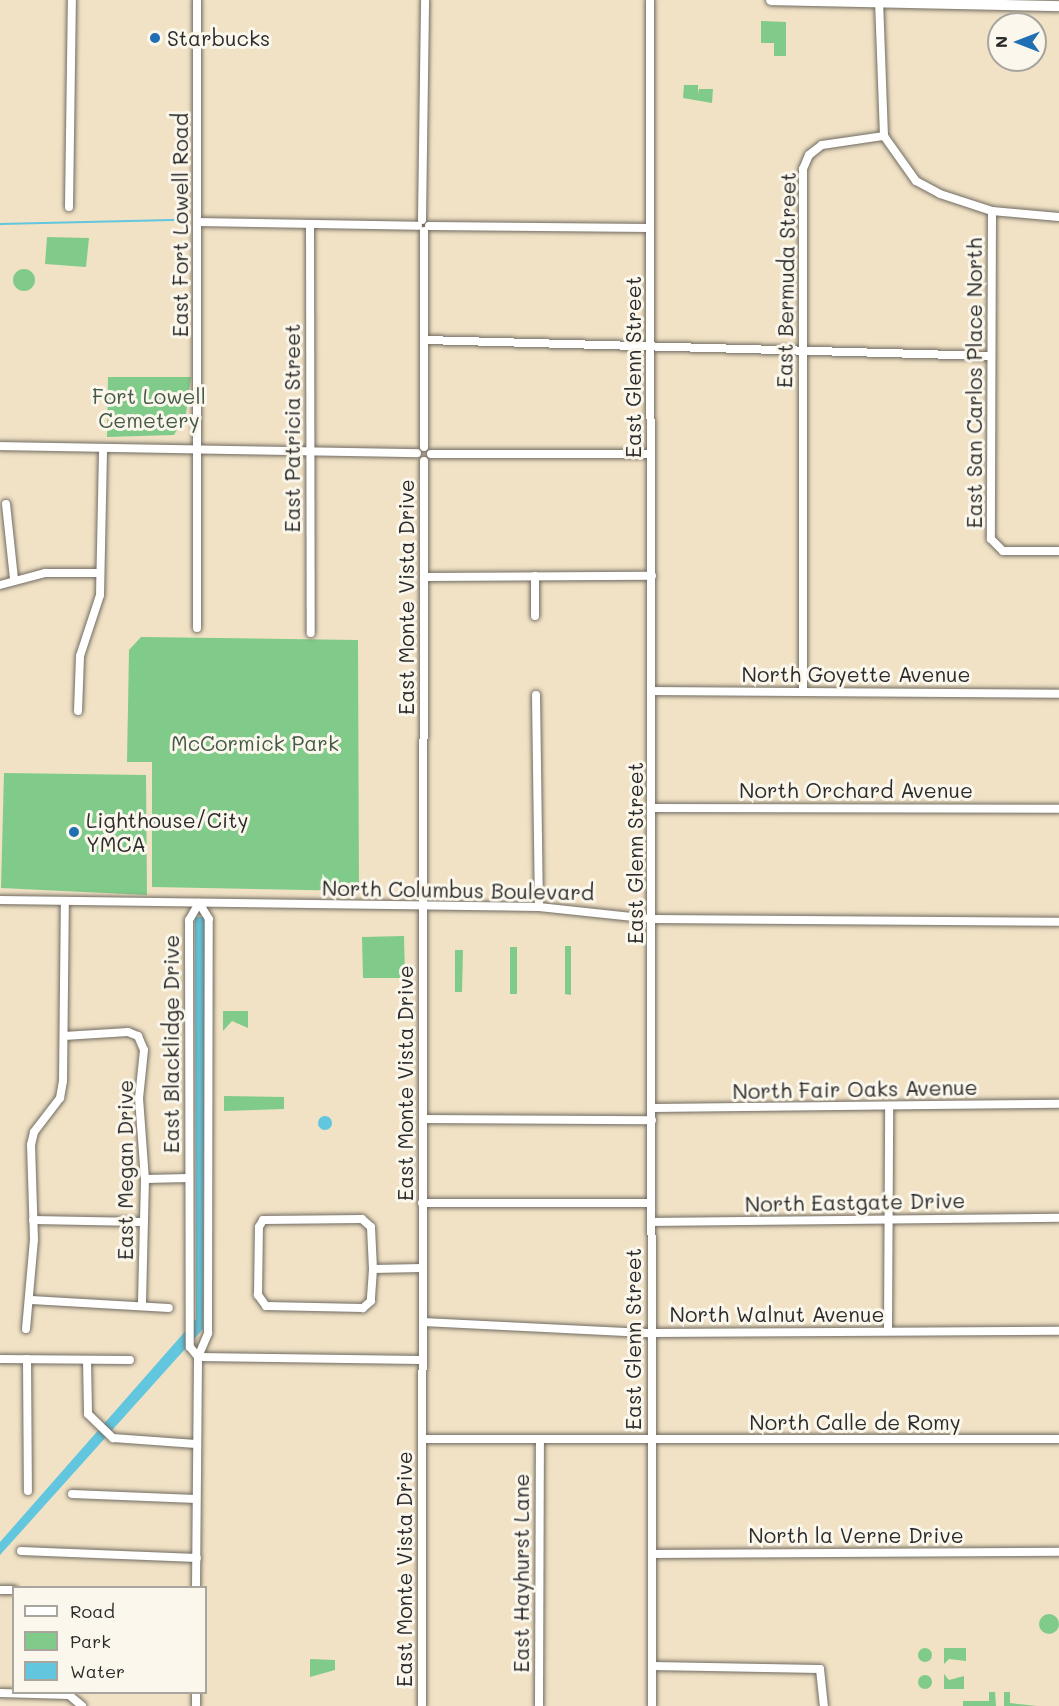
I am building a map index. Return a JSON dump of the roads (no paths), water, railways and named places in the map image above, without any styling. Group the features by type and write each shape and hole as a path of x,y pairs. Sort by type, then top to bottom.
{"main road":[{"path":"771,0 1059,6"}],"street":[{"path":"69,207 72,0"},
{"name":"East Fort Lowell Road","path":"197,0 198,450"},
{"path":"425,0 424,447 431,454 651,454"},
{"name":"East Glenn Street","path":"651,0 652,1706"},
{"path":"879,2 884,136 916,181 993,211 1059,217"},
{"name":"East Bermuda Street","path":"803,692 803,169 822,145 884,136"},
{"name":"East San Carlos Place North","path":"993,211 991,539 1003,551 1059,551"},
{"path":"197,222 650,228"},
{"name":"East Patricia Street","path":"310,224 311,633"},
{"path":"425,340 991,356"},
{"path":"0,446 417,453 424,447"},
{"path":"78,711 80,656 98,605 102,448"},
{"path":"197,628 198,450"},
{"path":"417,453 424,461 431,454"},
{"name":"East Monte Vista Drive","path":"422,1706 424,461"},
{"path":"6,504 15,579"},
{"path":"0,585 15,579 100,573"},
{"path":"535,576 535,616"},
{"path":"425,577 652,576"},
{"name":"North Goyette Avenue","path":"653,691 1059,694"},
{"path":"536,695 539,907"},
{"name":"North Orchard Avenue","path":"653,808 1059,809"},
{"name":"North Columbus Boulevard","path":"0,900 539,907 652,919 1059,921"},
{"path":"26,1329 31,1300 33,1220 31,1145 34,1132 60,1098 64,1036 64,901"},
{"name":"East Blacklidge Drive","path":"198,1357 190,1347 189,920 199,903"},
{"name":"East Blacklidge Drive","path":"196,1586 198,1357 208,1333 208,919 199,903"},
{"name":"East Megan Drive","path":"64,1036 129,1032 138,1036 144,1050 139,1098 145,1179 142,1222 142,1305"},
{"name":"North Fair Oaks Avenue","path":"652,1108 1059,1104"},
{"path":"888,1331 889,1107"},
{"path":"423,1119 652,1120"},
{"path":"145,1179 189,1178"},
{"path":"422,1203 651,1203"},
{"name":"North Eastgate Drive","path":"651,1222 1059,1218"},
{"path":"362,1219 371,1227 373,1269 371,1301 363,1308 266,1306 258,1296 259,1227 263,1220 362,1219"},
{"path":"33,1220 142,1222"},
{"path":"373,1269 422,1268"},
{"path":"31,1300 169,1308"},
{"name":"North Walnut Avenue","path":"423,1322 651,1333 1059,1331"},
{"path":"198,1357 422,1360"},
{"path":"0,1359 130,1360"},
{"path":"27,1359 28,1491"},
{"path":"87,1360 85,1403 98,1426 112,1438 196,1444"},
{"name":"North Calle de Romy","path":"422,1439 651,1441 1059,1439"},
{"name":"East Hayhurst Lane","path":"539,1706 540,1440"},
{"path":"72,1494 196,1499"},
{"path":"21,1551 197,1558"},
{"name":"North la Verne Drive","path":"652,1554 1059,1552"},
{"path":"652,1666 823,1667 824,1706"},
{"path":"34,1694 69,1695 82,1705"}],"water":[{"path":"195,917 205,917 203,1329 0,1555 0,1542 196,1319"},
{"path":"325,1116 330,1118 332,1123 330,1128 325,1130 320,1128 318,1123 320,1118"}],"waterway":[{"path":"0,224 183,220"}],"place":[{"name":"Starbucks","path":"155,38"},
{"name":"Lighthouse/City YMCA","path":"74,832"}],"park label":[{"name":"Fort Lowell Cemetery","path":"149,408"},
{"name":"McCormick Park","path":"255,743"}]}
